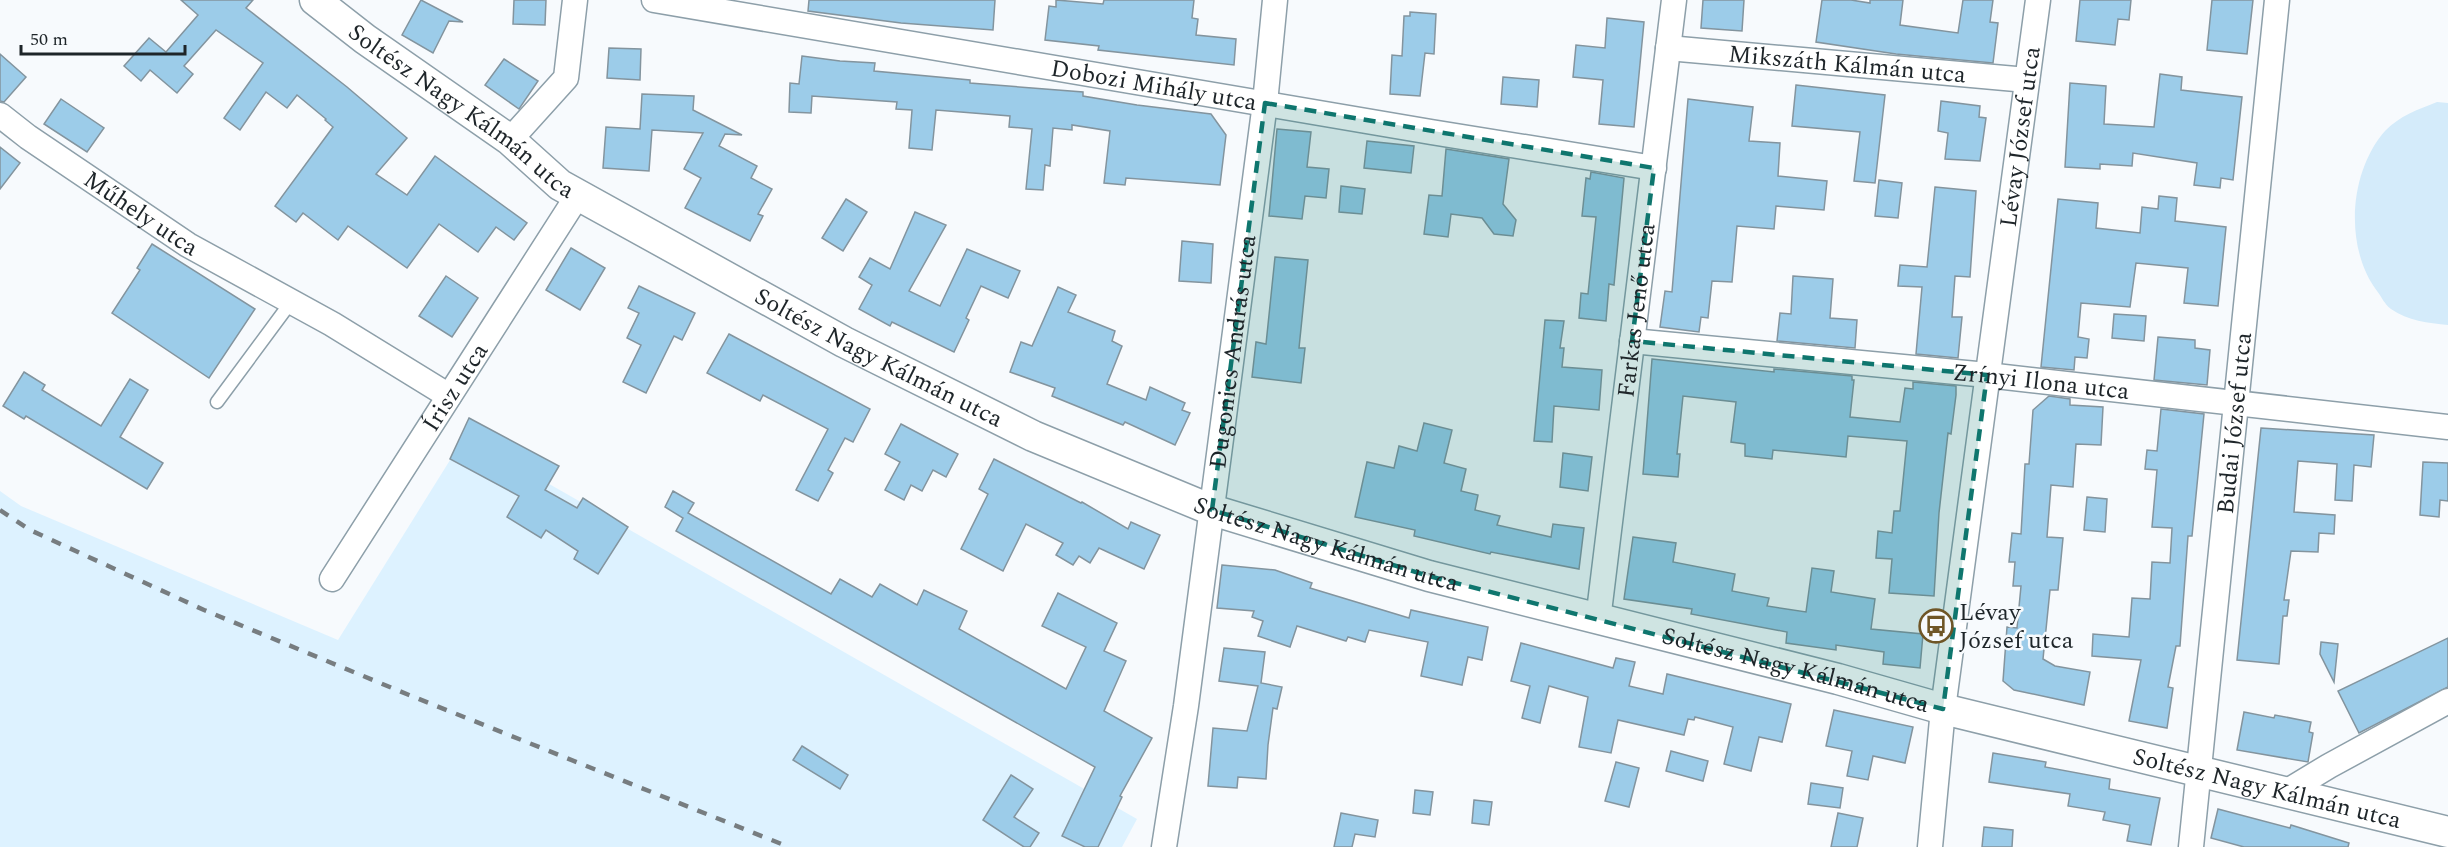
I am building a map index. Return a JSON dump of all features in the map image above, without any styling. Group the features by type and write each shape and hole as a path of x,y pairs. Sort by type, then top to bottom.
{"street":[{"name":"Soltész Nagy Kálmán utca","path":"315,0 365,39 510,140 560,185 897,369 1034,436 1212,510 1430,576 1598,620 1838,679 1942,709 2448,832"},
{"path":"510,140 566,78 575,0"},
{"name":"Dobozi Mihály utca","path":"654,0 1653,168"},
{"name":"Dugonics András utca","path":"1164,847 1186,706 1212,510 1265,102 1275,0"},
{"name":"Farkas Jenő utca","path":"1598,620 1674,0"},
{"name":"Lévay József utca","path":"1930,847 1942,709 2038,0"},
{"name":"Budai József utca","path":"2191,847 2277,0"},
{"name":"Mikszáth Kálmán utca","path":"1668,48 2027,80"},
{"name":"Műhely utca","path":"0,115 28,137 188,245 332,324 448,396"},
{"name":"Írisz utca","path":"332,579 578,195"},
{"name":"Zrínyi Ilona utca","path":"1632,341 1987,375 2448,427"},
{"path":"2286,792 2448,701"}],"lane":[{"path":"218,402 291,302"}],"highlighted area":[{"path":"1265,103 1654,168 1632,341 1987,375 1943,709 1429,576 1212,510"}],"shaded area":[{"path":"2437,102 2448,103 2448,325 2411,319 2385,303 2366,273 2359,253 2356,232 2355,210 2358,188 2373,148 2385,131 2396,121"},
{"path":"465,436 1137,819 1122,847 0,847 0,491 21,506 338,640"}],"building":[{"path":"181,0 253,0 246,8 347,87 407,138 376,174 407,195 435,156 527,223 514,240 496,227 478,252 439,224 407,268 348,226 338,240 303,213 296,222 275,206 333,127 326,119 297,95 287,108 266,92 240,130 224,118 263,63 216,30 184,66 193,74 177,93 150,70 141,81 124,66 149,38 166,52 198,15"},
{"path":"421,0 463,22 449,21 433,53 402,35"},
{"path":"514,0 546,0 545,25 513,24"},
{"path":"809,0 995,0 993,30 901,23 808,11"},
{"path":"1056,0 1103,4 1104,0 1194,0 1192,18 1198,19 1196,35 1236,39 1234,65 1098,50 1099,46 1045,40 1049,6 1056,7"},
{"path":"1703,0 1744,0 1742,31 1701,28"},
{"path":"1822,0 1851,0 1870,3 1870,0 1903,0 1900,25 1958,33 1963,0 1993,0 1990,22 1998,23 1993,63 1896,54 1816,42"},
{"path":"2080,0 2131,0 2129,20 2118,19 2115,45 2076,41"},
{"path":"2212,0 2253,0 2247,54 2207,50"},
{"path":"1410,12 1436,14 1434,54 1425,53 1420,96 1390,94 1392,55 1402,56 1404,16 1410,16"},
{"path":"1607,18 1644,22 1634,127 1599,124 1603,80 1573,77 1576,45 1605,48"},
{"path":"609,48 641,49 640,80 607,78"},
{"path":"0,54 26,77 4,102 0,101"},
{"path":"802,56 875,63 874,71 970,80 970,83 1083,92 1083,96 1211,114 1226,135 1220,185 1126,178 1125,185 1104,183 1110,131 1072,125 1072,130 1053,128 1050,166 1045,165 1043,190 1026,189 1032,129 1009,127 1010,116 936,110 932,150 909,148 912,110 896,109 897,102 812,96 811,113 789,112 790,83 799,84"},
{"path":"504,59 538,81 519,109 485,85"},
{"path":"2160,74 2182,77 2181,90 2242,97 2233,180 2221,178 2220,188 2194,185 2197,163 2133,153 2132,166 2100,164 2100,169 2065,167 2070,83 2106,86 2104,124 2154,127"},
{"path":"1503,77 1539,80 1537,107 1501,104"},
{"path":"1796,85 1885,95 1875,183 1854,181 1860,132 1792,126"},
{"path":"642,94 694,96 693,110 742,135 725,134 719,146 757,166 751,178 772,189 758,214 763,216 750,241 685,208 701,178 684,169 703,133 652,130 649,171 603,168 606,127 640,129"},
{"path":"61,99 104,128 87,152 44,124"},
{"path":"1688,99 1753,107 1749,141 1780,143 1778,176 1827,181 1824,210 1776,206 1774,229 1737,226 1732,282 1712,281 1708,318 1701,317 1699,332 1660,327 1665,291 1672,292"},
{"path":"1941,101 1980,106 1979,117 1986,118 1980,161 1945,159 1948,133 1938,131"},
{"path":"1277,129 1311,132 1307,167 1329,169 1326,198 1305,196 1302,219 1269,216"},
{"path":"1367,141 1414,146 1411,173 1364,168"},
{"path":"0,147 20,163 0,189"},
{"path":"1446,149 1509,159 1503,204 1516,220 1513,236 1494,234 1482,218 1451,214 1448,237 1424,234 1429,195 1442,196"},
{"path":"1591,172 1624,178 1614,285 1609,284 1606,321 1579,318 1581,293 1588,294 1596,217 1582,216 1586,178 1590,179"},
{"path":"1879,180 1902,183 1898,218 1875,216"},
{"path":"1341,186 1365,189 1362,214 1339,212"},
{"path":"1935,187 1976,191 1970,277 1955,276 1952,317 1962,317 1958,358 1916,354 1922,287 1898,286 1900,265 1927,267"},
{"path":"2159,196 2177,198 2175,221 2226,227 2218,306 2184,303 2188,268 2136,263 2130,307 2081,303 2078,337 2089,339 2087,358 2075,357 2074,370 2041,367 2058,199 2098,203 2096,228 2140,233 2142,207 2158,209"},
{"path":"846,199 867,212 843,251 822,238"},
{"path":"915,212 946,225 909,291 940,306 967,249 1020,271 1008,298 981,286 954,352 892,322 890,326 859,309 872,285 859,277 870,258 890,269"},
{"path":"1182,241 1213,244 1211,283 1179,281"},
{"path":"152,244 255,309 209,378 112,313 140,270 137,268"},
{"path":"571,248 605,268 580,310 546,290"},
{"path":"1275,257 1308,260 1299,348 1305,348 1301,383 1252,377 1256,342 1266,344"},
{"path":"446,276 478,298 452,337 419,316"},
{"path":"1793,276 1833,279 1830,318 1857,320 1855,348 1777,341 1780,313 1791,314"},
{"path":"639,286 695,313 682,340 674,336 646,393 623,382 641,345 627,338 639,313 628,308"},
{"path":"1058,287 1076,295 1068,312 1115,331 1112,341 1122,346 1107,384 1146,400 1150,387 1185,403 1182,410 1190,413 1175,445 1125,422 1123,425 1052,396 1055,388 1010,372 1021,342 1032,346"},
{"path":"2114,314 2146,316 2144,341 2112,338"},
{"path":"1545,320 1564,321 1560,348 1564,348 1562,367 1602,370 1599,410 1554,406 1552,442 1534,441"},
{"path":"729,334 870,409 853,442 845,438 828,470 833,473 818,501 796,490 828,429 763,395 760,401 707,373"},
{"path":"2158,337 2195,340 2195,348 2210,350 2207,385 2154,380"},
{"path":"1652,359 1774,372 1774,369 1852,376 1854,380 1850,417 1900,422 1905,388 1913,389 1913,382 1956,386 1939,513 1934,596 1889,593 1892,559 1876,558 1878,531 1892,533 1894,511 1900,511 1907,441 1848,436 1846,457 1773,450 1772,459 1745,456 1745,444 1731,442 1736,402 1683,396 1677,454 1680,454 1678,477 1643,474"},
{"path":"24,372 45,385 42,390 101,426 130,379 148,390 120,437 163,463 147,489 26,416 24,419 3,406"},
{"path":"2049,396 2070,399 2070,405 2103,407 2101,445 2076,444 2073,487 2051,485 2047,537 2063,538 2058,590 2050,590 2043,659 2055,666 2090,672 2084,705 2014,690 2003,681 2007,627 2017,628 2021,586 2013,586 2015,562 2009,562 2012,533 2021,534 2025,464 2029,464 2033,410"},
{"path":"2161,409 2204,414 2192,536 2188,536 2180,646 2176,646 2168,687 2173,688 2167,728 2129,721 2141,660 2092,656 2093,634 2129,637 2132,598 2150,599 2152,562 2170,563 2172,528 2152,527 2157,470 2145,469 2147,450 2157,451"},
{"path":"469,418 559,466 545,490 577,508 583,498 628,527 598,574 574,559 578,551 546,530 541,538 507,517 519,496 450,459"},
{"path":"1424,423 1452,430 1444,463 1466,469 1461,491 1478,495 1475,510 1500,516 1497,525 1551,537 1553,524 1584,528 1579,569 1491,552 1490,554 1414,536 1415,530 1355,517 1367,462 1394,468 1399,446 1417,451"},
{"path":"901,424 958,454 946,477 933,470 922,491 911,485 904,500 885,490 900,462 885,454"},
{"path":"2261,428 2374,435 2371,467 2354,465 2352,501 2335,500 2337,464 2298,461 2294,512 2335,515 2334,534 2319,533 2318,552 2291,551 2284,600 2289,600 2287,616 2283,616 2279,664 2237,660"},
{"path":"1563,453 1592,457 1588,491 1560,487"},
{"path":"994,459 1082,502 1128,529 1131,522 1160,535 1144,569 1099,548 1090,563 1079,556 1073,565 1056,555 1063,543 1026,524 1003,571 961,549 988,494 979,489"},
{"path":"2423,462 2448,463 2448,501 2440,500 2439,517 2420,515"},
{"path":"673,491 694,503 688,513 831,594 840,579 872,597 880,584 917,605 924,590 967,611 959,629 1066,689 1086,647 1042,626 1058,593 1117,623 1104,651 1126,661 1104,711 1152,738 1120,796 1122,797 1098,847 1085,847 1062,836 1095,767 676,531 683,518 665,507"},
{"path":"2087,497 2107,499 2105,532 2084,530"},
{"path":"1633,537 1676,543 1673,562 1735,574 1732,591 1769,598 1767,606 1806,612 1812,568 1834,571 1831,592 1875,599 1871,629 1923,634 1920,668 1883,664 1884,652 1836,645 1836,650 1786,643 1787,632 1691,614 1692,609 1624,599"},
{"path":"1222,565 1275,570 1312,583 1310,588 1409,618 1411,610 1488,627 1482,660 1468,657 1462,685 1421,676 1428,642 1369,630 1365,642 1348,637 1346,641 1297,626 1290,647 1258,636 1263,621 1252,617 1254,611 1217,608"},
{"path":"2448,638 2448,687 2359,733 2338,691"},
{"path":"2321,642 2338,644 2334,682 2320,654"},
{"path":"1521,643 1613,668 1616,658 1635,662 1629,686 1663,694 1667,674 1791,704 1782,742 1759,737 1751,771 1724,764 1733,727 1695,717 1694,720 1688,719 1684,735 1618,720 1611,753 1579,747 1588,697 1549,686 1540,723 1522,718 1530,686 1511,681"},
{"path":"1224,648 1265,652 1261,683 1282,687 1277,709 1273,708 1266,779 1238,777 1237,788 1208,786 1213,728 1247,731 1258,686 1219,681"},
{"path":"1834,710 1913,727 1905,763 1873,756 1868,780 1847,776 1852,751 1826,746"},
{"path":"2244,712 2311,722 2309,732 2313,733 2308,762 2237,750"},
{"path":"802,746 848,775 840,789 793,760"},
{"path":"1671,751 1708,761 1703,781 1666,771"},
{"path":"1993,753 2046,762 2045,767 2110,779 2109,789 2160,798 2151,845 2127,841 2130,825 2103,820 2105,812 2068,806 2070,794 1989,782"},
{"path":"1616,762 1639,768 1629,807 1605,801"},
{"path":"1011,775 1033,789 1014,817 1039,833 1030,847 1024,847 983,820"},
{"path":"1811,783 1843,788 1840,808 1808,804"},
{"path":"1415,790 1433,792 1430,815 1413,813"},
{"path":"1474,800 1492,802 1489,825 1472,823"},
{"path":"2218,809 2290,828 2291,825 2349,843 2348,847 2244,847 2211,838"},
{"path":"1341,813 1378,820 1375,837 1355,834 1352,847 1334,847"},
{"path":"1838,813 1863,818 1857,847 1831,847"},
{"path":"1984,827 2013,830 2012,847 1982,847"}],"railway":[{"path":"0,510 30,530 204,610 409,695 789,847"}],"place":[{"name":"Lévay József utca","path":"1936,626"}]}
